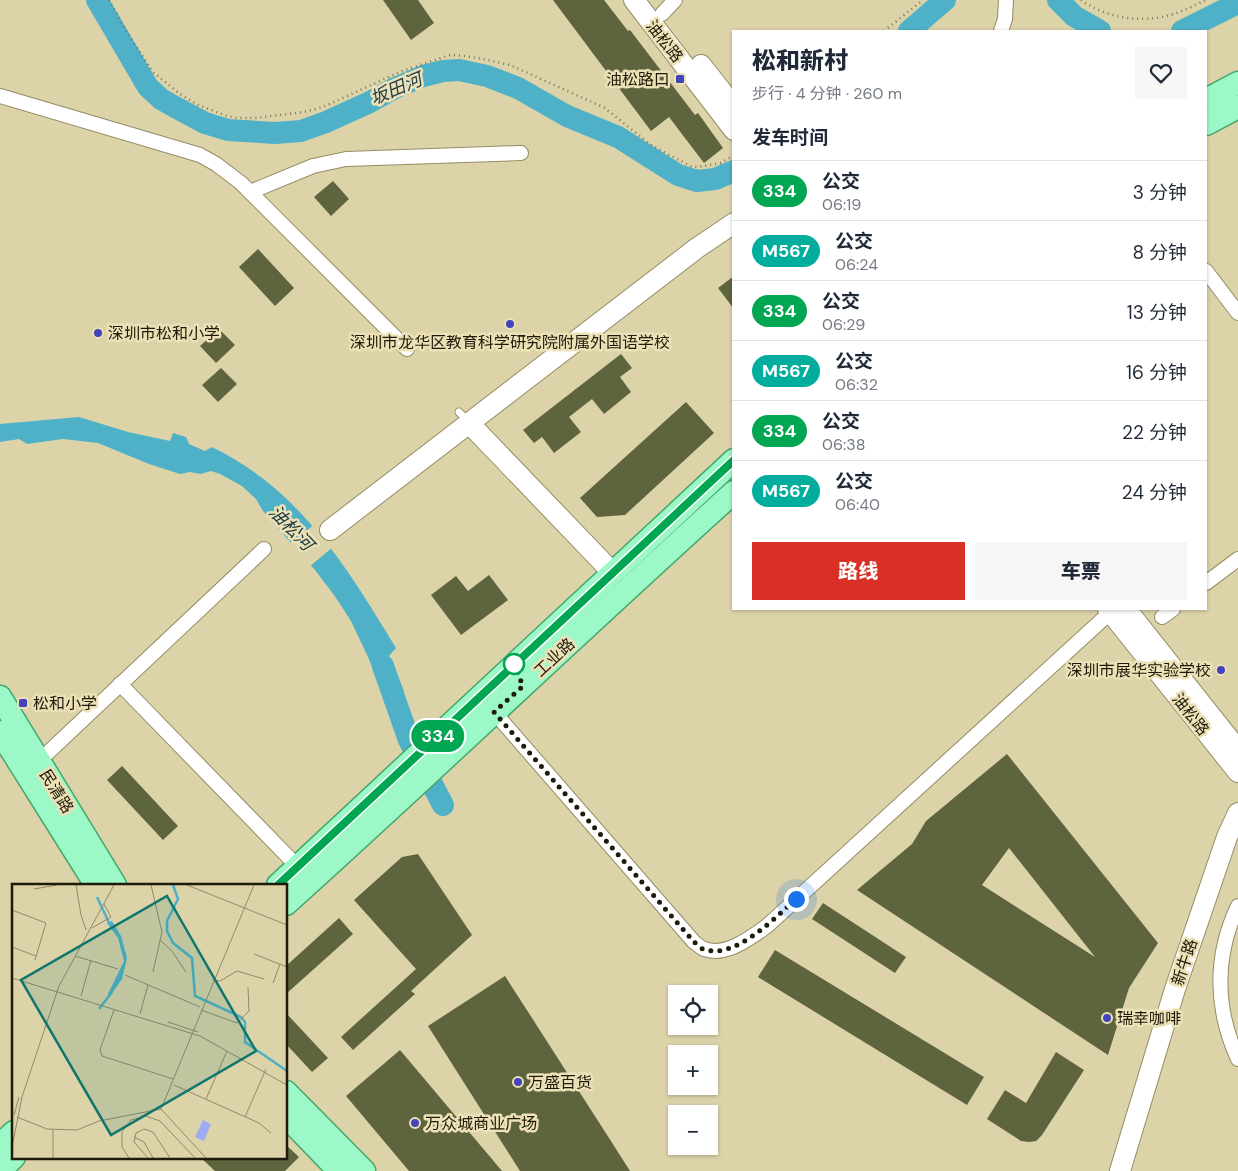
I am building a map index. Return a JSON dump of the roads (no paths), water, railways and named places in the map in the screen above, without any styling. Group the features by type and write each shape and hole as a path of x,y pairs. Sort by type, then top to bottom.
{"main road":[{"path":"1207,99 1238,83"},
{"path":"1207,123 1238,107"},
{"name":"工业路","path":"288,902 408,794 450,739 612,572 732,462"},
{"name":"工业路","path":"279,884 394,777 494,712 643,573 732,494"},
{"name":"民清路","path":"0,698 114,884"},
{"name":"民清路","path":"0,732 95,884"},
{"path":"288,1094 364,1171"},
{"path":"288,1118 339,1171"},
{"path":"0,1145 12,1134"},
{"path":"0,1170 13,1158"}],"street":[{"name":"油松路","path":"634,0 732,127"},
{"path":"1001,30 1005,19 1006,0"},
{"name":"油松路","path":"663,5 732,104"},
{"path":"0,96 200,155 229,173 406,349"},
{"path":"250,192 313,166 346,159 522,153"},
{"path":"330,530 464,418 732,224"},
{"path":"1207,272 1238,314"},
{"path":"464,418 612,572"},
{"path":"39,761 264,549"},
{"path":"1207,582 1238,559"},
{"name":"油松路","path":"1115,610 1238,750"},
{"name":"油松路","path":"1115,610 1238,772"},
{"path":"494,712 694,942 703,949 731,948 747,940 767,926 1115,610"},
{"path":"120,684 298,867"},
{"name":"新牛路","path":"1120,1171 1175,989 1227,836 1238,813"},
{"path":"1238,906 1225,941 1221,959 1220,994 1226,1029 1238,1059"}],"water":[{"path":"79,417 128,432 170,441 173,433 186,437 189,444 205,451 212,447 243,465 271,485 319,533 359,588 396,648 389,656 404,691 383,695 351,621 334,595 315,570 263,511 256,499 242,486 211,471 201,474 190,472 180,474 149,464 98,443 63,439 27,444 19,439 0,442 0,424"}],"waterway":[{"name":"坂田河","path":"97,0 148,87 161,99 175,107 205,123 228,130 275,133 301,131 326,122 423,76 443,71 459,70 487,76 518,88 567,116 618,137 678,175 697,181 715,179 732,172"},
{"name":"坂田河","path":"910,30 945,0"},
{"name":"坂田河","path":"1058,0 1074,16 1098,30"},
{"name":"坂田河","path":"1184,30 1238,3"},
{"name":"油松河","path":"383,666 409,740 443,805"}],"place":[{"name":"油松路口","path":"680,79"},
{"name":"深圳市龙华区教育科学研究院附属外国语学校","path":"510,324"},
{"name":"深圳市松和小学","path":"98,333"},
{"name":"深圳市展华实验学校","path":"1221,670"},
{"name":"松和小学","path":"23,703"},
{"name":"瑞幸咖啡","path":"1107,1018"},
{"name":"万盛百货","path":"518,1082"},
{"name":"万众城商业广场","path":"415,1123"}]}
